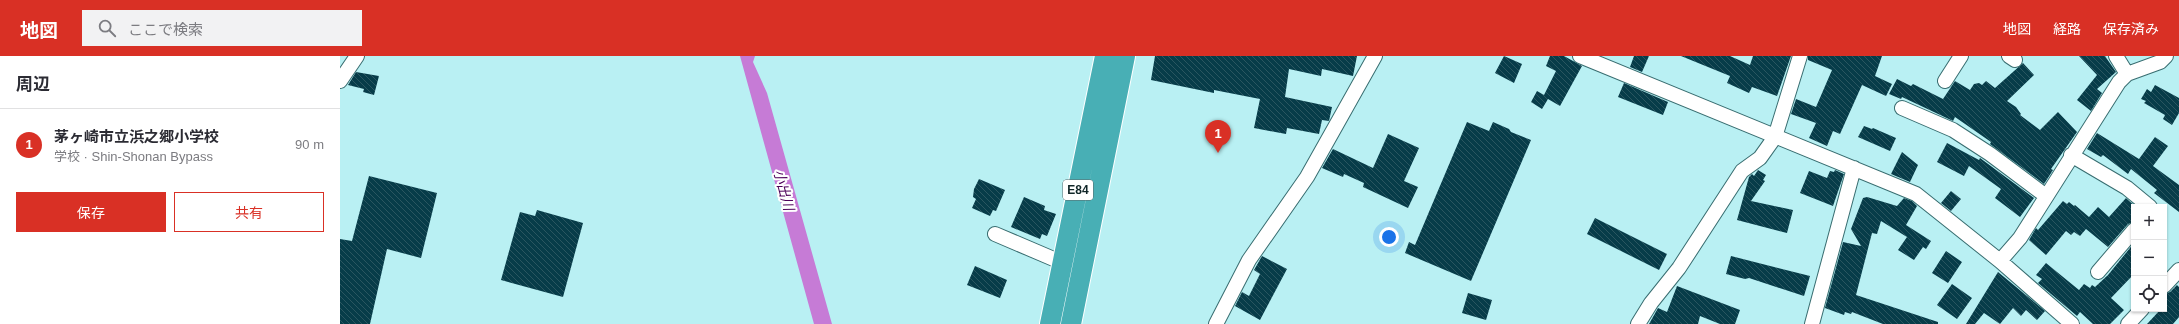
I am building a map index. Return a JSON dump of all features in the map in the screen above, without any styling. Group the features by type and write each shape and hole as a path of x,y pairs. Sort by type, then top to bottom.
{"highway":[{"name":"E84","path":"1050,324 1105,56"},
{"name":"E84","path":"1071,324 1125,56"}],"street":[{"path":"340,81 357,56"},
{"path":"1044,324 1056,260 1100,56"},
{"path":"1081,324 1135,56"},
{"path":"1216,324 1249,260 1307,177 1375,56"},
{"path":"1580,56 1916,194 2000,261 2072,324"},
{"path":"1638,324 1651,303 1678,268 1742,171 1760,158 1775,137 1800,56"},
{"path":"1945,81 1961,56"},
{"path":"2116,56 2127,74"},
{"path":"2000,261 2020,238 2071,155 2119,82 2127,74 2160,62 2166,56"},
{"path":"1902,108 1953,130 1990,154 2046,196"},
{"path":"2071,155 2127,188 2146,204"},
{"path":"1812,324 1854,168"},
{"path":"995,234 1056,260"},
{"path":"2098,272 2131,234"},
{"path":"2167,283 2179,270"},
{"path":"2128,324 2139,312"}],"water":[{"name":"小出川","path":"740,56 755,56 753,62 767,93 832,324 814,324"}],"building":[{"path":"1155,56 1357,56 1353,76 1322,69 1321,76 1289,69 1285,97 1332,107 1329,121 1322,120 1319,134 1287,128 1286,134 1254,128 1260,99 1214,90 1214,93 1151,80"},
{"path":"1504,56 1522,64 1514,83 1495,73"},
{"path":"1550,56 1564,56 1582,66 1560,106 1548,99 1542,109 1531,102 1537,91 1544,95 1556,71 1546,66"},
{"path":"1634,56 1649,56 1642,72 1630,67"},
{"path":"1681,56 1730,56 1750,65 1753,56 1791,56 1777,96 1752,87 1749,93 1727,83 1730,76"},
{"path":"1808,56 1882,56 1875,76 1892,84 1886,96 1862,85 1840,134 1833,131 1827,146 1809,138 1816,123 1791,114 1796,99 1816,107 1832,70 1808,60"},
{"path":"2079,56 2105,56 2116,72 2097,89 2102,93 2091,111 2077,100 2097,75"},
{"path":"2023,63 2034,75 2007,101 2016,107 2021,114 2020,115 2040,130 2058,112 2077,132 2051,169 2053,170 2044,184 1990,144 1991,142 1955,117 1953,121 1902,97 1901,99 1889,94 1897,79 1911,86 1913,84 1943,99 1955,81 1970,90 1974,84 1979,83 1982,85 1986,81 1995,88"},
{"path":"356,72 379,76 374,95 363,92 364,89 348,85"},
{"path":"1624,83 1668,102 1663,115 1618,97"},
{"path":"2155,85 2179,98 2179,113 2172,125 2163,119 2165,115 2144,103 2146,101 2141,99 2147,89 2151,92"},
{"path":"1467,122 1489,131 1493,122 1509,129 1511,132 1531,140 1471,281 1405,253 1409,242 1415,245"},
{"path":"1864,126 1873,128 1896,138 1890,151 1858,137"},
{"path":"2097,133 2139,159 2155,137 2168,146 2153,166 2179,185 2179,212 2154,193 2157,190 2131,169 2128,174 2103,155 2101,157 2087,149"},
{"path":"1388,134 1419,148 1404,181 1418,187 1408,208 1363,187 1364,183 1344,174 1343,177 1322,168 1333,149 1373,168"},
{"path":"1947,143 1979,160 1980,158 2034,198 2020,217 1995,198 2001,189 1969,166 1964,176 1937,162"},
{"path":"1902,152 1918,165 1910,182 1891,174"},
{"path":"1758,170 1766,175 1763,180 1765,181 1751,201 1793,210 1787,233 1737,220 1749,177 1752,174 1754,176"},
{"path":"1835,170 1844,174 1833,206 1800,193 1809,171 1827,178 1830,171 1834,172"},
{"path":"369,176 437,193 421,258 387,249 370,324 340,324 340,239 352,241"},
{"path":"979,179 1005,190 996,211 993,210 990,216 972,208 976,199 973,197 974,189"},
{"path":"1951,191 1961,199 1951,211 1941,203"},
{"path":"1024,197 1045,206 1044,210 1056,214 1047,236 1042,234 1040,239 1011,227"},
{"path":"1867,197 1897,206 1904,198 1912,201 1917,206 1906,225 1931,241 1926,249 1923,247 1914,260 1898,250 1907,237 1881,221 1877,234 1872,233 1856,295 1938,322 1938,324 1883,324 1852,312 1851,314 1845,312 1844,315 1825,308 1843,242 1861,246 1851,229 1863,198"},
{"path":"2126,198 2133,204 2131,204 2131,223 2128,224 2108,247 2086,229 2080,236 2074,232 2071,235 2066,231 2046,255 2029,240 2036,228 2038,230 2063,201 2067,204 2069,202 2074,206 2075,205 2089,217 2098,207 2109,217"},
{"path":"537,210 583,223 563,297 501,280 520,212 535,216"},
{"path":"1595,218 1667,254 1659,270 1587,234"},
{"path":"2131,247 2131,277 2111,298 2124,310 2110,324 2093,324 2080,312 2077,316 2038,283 2042,279 2036,275 2046,263 2079,290 2084,284 2090,288 2092,285 2095,287 2108,275"},
{"path":"1946,251 1962,262 1948,283 1932,273"},
{"path":"1262,256 1287,269 1260,320 1235,306 1242,292 1249,296 1260,274 1254,270"},
{"path":"1731,256 1810,276 1804,296 1749,278 1745,279 1726,274"},
{"path":"975,266 1007,280 1000,298 967,285"},
{"path":"1998,272 2045,311 2037,320 2026,310 2021,316 2013,308 2000,324 1984,313 1975,324 1966,324"},
{"path":"1952,284 1972,298 1957,319 1937,305"},
{"path":"2177,285 2179,287 2179,317 2173,324 2147,324 2158,312 2167,312 2167,293"},
{"path":"1677,286 1740,310 1735,324 1720,324 1700,316 1698,324 1649,324 1658,308 1667,312"},
{"path":"1468,293 1492,300 1486,320 1462,313"}],"place":[{"name":"茅ヶ崎市立浜之郷小学校","path":"1218,153"}]}
